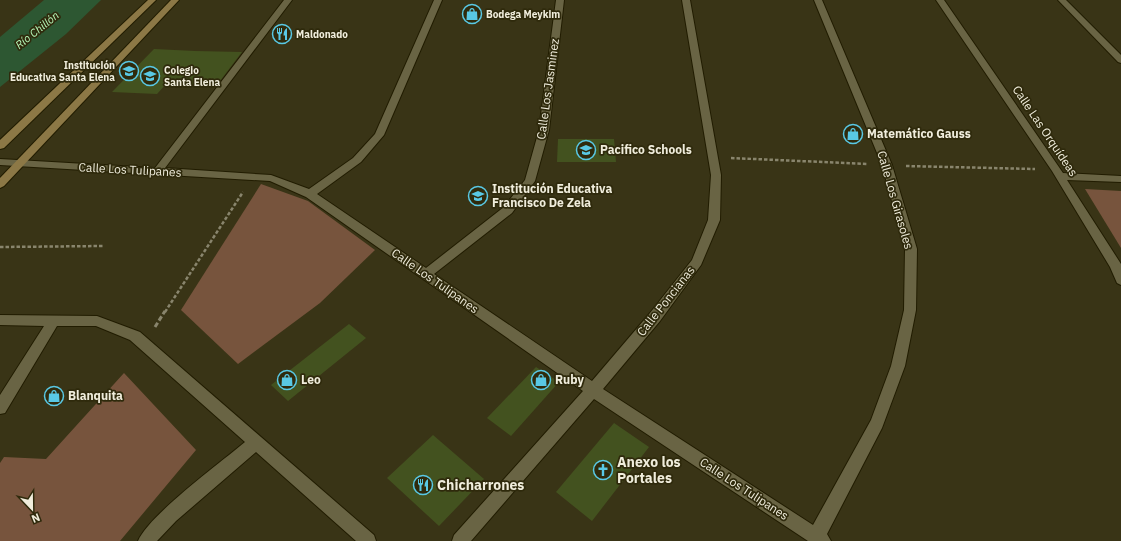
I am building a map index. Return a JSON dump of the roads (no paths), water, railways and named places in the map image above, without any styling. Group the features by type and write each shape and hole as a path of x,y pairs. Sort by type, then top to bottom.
{"main road":[{"path":"0,146 152,0"},
{"path":"0,184 175,0"}],"street":[{"path":"158,171 288,0"},
{"path":"310,194 357,160 379,135 438,0"},
{"name":"Calle Los Jasminez","path":"426,274 508,210 530,181 544,130 560,0"},
{"name":"Calle Poncianas","path":"460,541 593,390 655,317 697,262 714,220 716,175 686,0"},
{"name":"Calle Los Girasoles","path":"818,0 887,165 911,249 910,310 898,366 877,423 820,539"},
{"name":"Calle Las Orquídeas","path":"940,0 1058,173 1116,266 1121,280"},
{"path":"1062,0 1121,60"},
{"name":"Calle Los Tulipanes","path":"0,162 271,178 310,194 593,390 820,539"},
{"path":"1058,173 1121,179"},
{"path":"0,320 97,321 135,336 368,541"},
{"path":"0,408 54,320"},
{"path":"146,541 170,514 256,442"}],"water":[{"name":"Río Chillón","path":"44,0 101,0 66,34 0,87 0,37"}],"place":[{"name":"Bodega Meykim","path":"472,14"},
{"name":"Maldonado","path":"282,34"},
{"name":"Institución Educativa Santa Elena","path":"129,71"},
{"name":"Colegio Santa Elena","path":"150,76"},
{"name":"Matemático Gauss","path":"853,134"},
{"name":"Pacifico Schools","path":"586,150"},
{"name":"Institución Educativa Francisco De Zela","path":"478,196"},
{"name":"Leo","path":"287,380"},
{"name":"Ruby","path":"541,380"},
{"name":"Blanquita","path":"54,396"},
{"name":"Anexo los Portales","path":"603,470"},
{"name":"Chicharrones","path":"423,485"}]}
